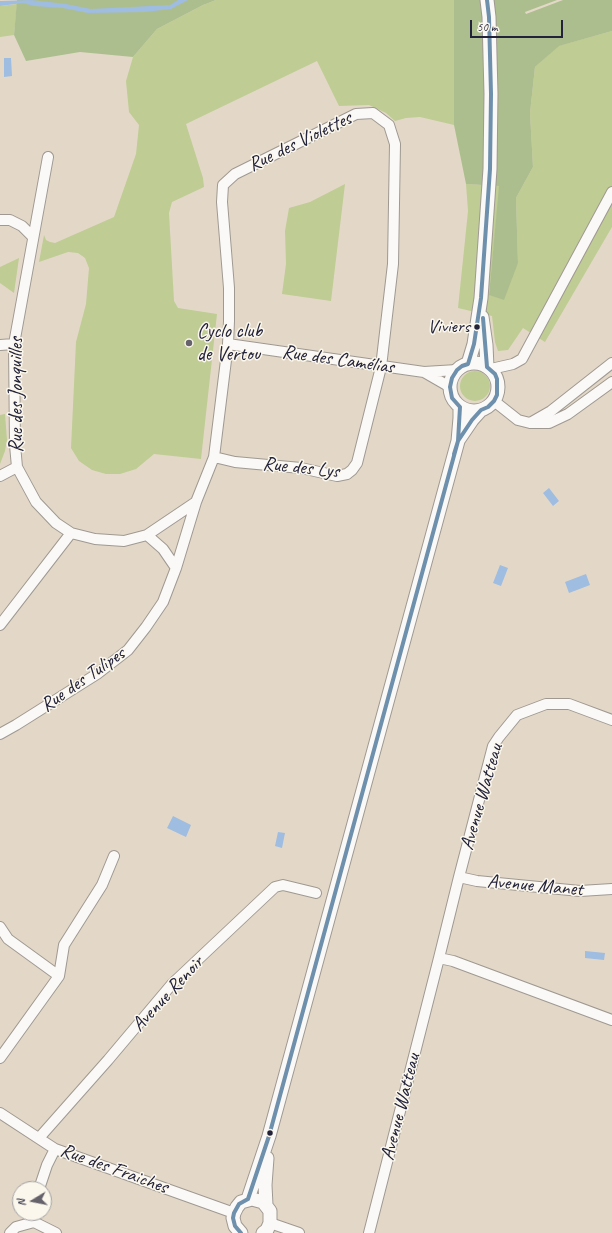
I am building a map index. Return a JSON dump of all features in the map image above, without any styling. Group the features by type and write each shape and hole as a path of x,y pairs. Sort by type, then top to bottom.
{"street":[{"path":"468,364 474,344 481,298 490,169 491,94 489,17 487,0"},
{"name":"Rue des Violettes","path":"228,344 229,288 222,202 223,185 235,174 356,114 373,113 389,125 395,144 393,264 381,367"},
{"name":"Rue des Jonquilles","path":"48,156 14,344 15,445 17,468 36,502 56,523 71,533 95,539 124,541 147,536 196,502"},
{"path":"489,368 513,364 522,359 612,192"},
{"path":"0,220 10,220 22,226 33,237"},
{"path":"481,298 489,368"},
{"path":"0,345 14,344"},
{"path":"196,502 214,457 228,344"},
{"name":"Rue des Camélias","path":"228,344 424,372 456,370"},
{"path":"475,363 489,368 495,374 498,387 497,395 494,401 488,407 481,410 470,411 460,407 452,398 450,387 456,370 462,366 475,363"},
{"path":"530,423 551,411 612,363"},
{"name":"Rue des Lys","path":"214,457 235,462 301,468 337,476 347,474 357,463 381,367"},
{"name":"Rue des Camélias","path":"424,372 450,387"},
{"path":"494,401 518,420 530,423 549,423 568,414 610,387"},
{"path":"248,1199 270,1136 458,441 460,407"},
{"path":"458,441 472,420 481,410"},
{"path":"0,476 17,468"},
{"name":"Rue des Tulipes","path":"0,734 98,674 128,650 146,628 163,602 176,568 196,502"},
{"path":"0,625 71,533"},
{"path":"147,536 164,549 176,568"},
{"name":"Avenue Watteau","path":"369,1233 440,958 459,877 494,746 498,737 517,715 546,704 569,704 612,720"},
{"path":"0,1058 59,976 64,945 102,885 114,856"},
{"name":"Avenue Manet","path":"459,877 477,881 580,891 612,889"},
{"name":"Avenue Renoir","path":"39,1138 108,1060 172,984 275,887 283,885 316,893"},
{"path":"0,927 8,939 59,976"},
{"path":"440,958 612,1020"},
{"name":"Rue des Fraiches","path":"0,1113 55,1149 234,1213"},
{"path":"270,1136 265,1185 266,1205 271,1215 266,1228 299,1233"},
{"path":"42,1181 47,1165 55,1149"},
{"path":"241,1233 234,1222 234,1213 239,1204 248,1199 259,1200 266,1205"},
{"path":"10,1233 16,1227 28,1221"},
{"path":"38,1221 56,1233"}],"green space":[{"path":"17,0 216,0 203,5 157,29 133,57 80,52 26,61 14,35"},
{"path":"216,0 454,0 454,125 420,117 406,118 395,121 386,113 369,105 339,106 317,61 186,124 203,178 204,187 172,202 169,213 174,301 178,308 217,314 201,459 154,454 136,469 120,474 106,474 92,470 79,461 71,448 76,342 86,304 89,268 85,258 78,253 68,252 39,262 44,235 46,240 55,243 114,217 136,154 139,125 129,112 126,81 133,57 157,29 203,5"},
{"path":"454,0 557,0 525,12 526,14 563,0 612,0 612,31 559,46 535,67 530,113 533,167 516,198 518,263 504,300 489,295 499,186 466,184 454,125"},
{"path":"17,4 14,35 0,37 0,6"},
{"path":"612,31 612,227 545,342 523,328 508,350 498,351 495,342 492,316 458,308 468,211 466,184 500,186 489,295 518,263 516,198 533,167 530,113 535,67 558,46"},
{"path":"345,184 331,301 282,294 286,264 285,231 289,208 310,202"},
{"path":"19,258 14,293 0,283 0,267"},
{"path":"475,371 486,375 490,386 486,397 475,401 464,397 460,386 464,375"},
{"path":"5,414 7,440 0,464 0,415"}],"water":[{"path":"31,0 66,4 91,9 170,5 178,0 188,0 171,9 145,12 88,13 63,8 34,6 23,3 0,6 0,1"},
{"path":"4,58 11,58 12,76 4,77"},
{"path":"549,488 559,501 553,506 543,493"},
{"path":"500,565 508,568 501,586 493,583"},
{"path":"586,574 590,585 569,593 565,582"},
{"path":"173,816 191,825 186,837 167,828"},
{"path":"278,832 285,833 282,848 275,846"},
{"path":"585,951 605,953 604,960 585,958"}],"transit line":[{"path":"241,1233 235,1226 233,1218 234,1213 239,1204 248,1199 269,1136 458,441 460,407 452,398 450,387 452,378 457,370 468,364 474,344 481,298 490,169 491,94 489,17 487,0"},
{"path":"454,454 458,441 472,420 481,410 488,407 497,395 497,379 495,374 487,367 483,318"}],"place":[{"name":"Viviers","path":"477,327"},
{"name":"Cyclo club de Vertou","path":"189,343"}]}
